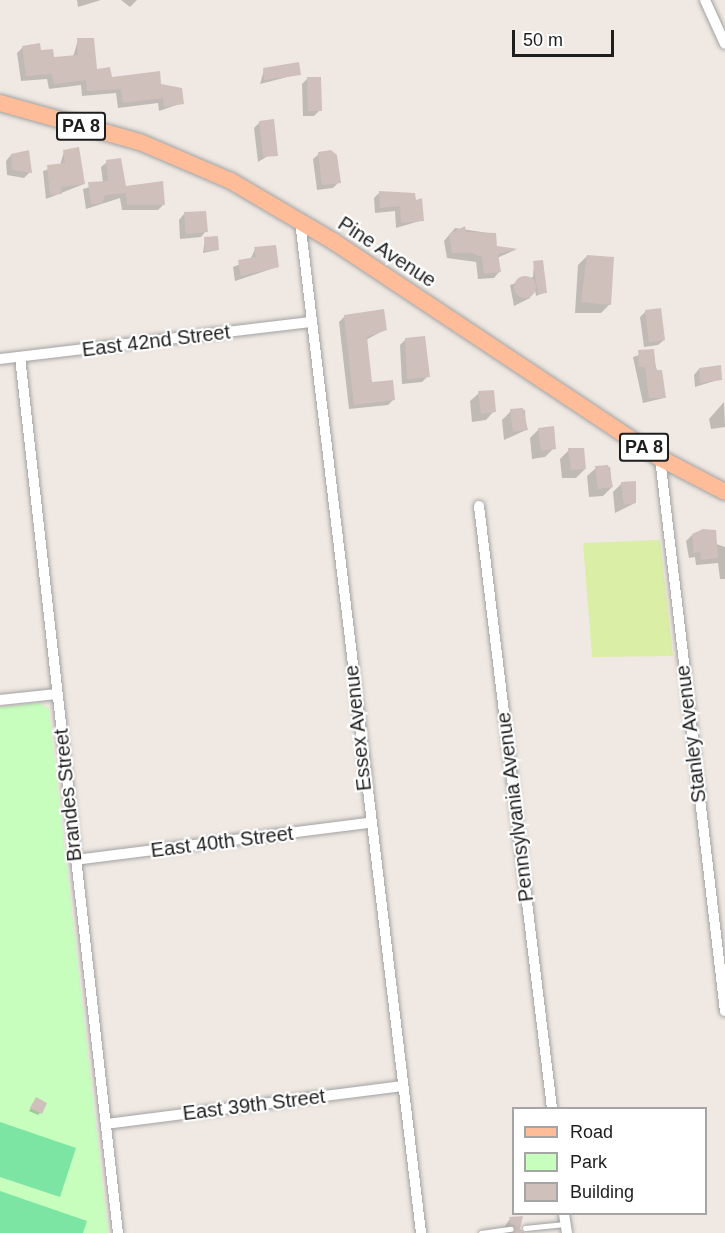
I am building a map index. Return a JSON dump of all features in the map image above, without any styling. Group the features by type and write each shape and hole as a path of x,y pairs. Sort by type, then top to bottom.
{"main road":[{"name":"Pine Avenue","path":"0,103 161,150 300,221 660,458 725,492"}],"street":[{"path":"705,0 725,44"},
{"name":"Essex Avenue","path":"300,221 369,823 420,1233"},
{"name":"East 42nd Street","path":"0,359 312,322"},
{"name":"Brandes Street","path":"20,357 118,1233"},
{"name":"Stanley Avenue","path":"660,458 725,1011"},
{"name":"Pennsylvania Avenue","path":"479,506 552,1107"},
{"path":"0,700 57,694"},
{"name":"East 40th Street","path":"75,860 369,823"},
{"name":"East 39th Street","path":"106,1124 402,1086"}],"lane":[{"path":"525,1228 566,1224"},
{"path":"481,1233 511,1229"}],"green space":[{"path":"660,540 673,656 592,657 583,543"},
{"path":"40,703 49,709 108,1233 0,1233 0,707"},
{"path":"0,1122 76,1148 60,1197 0,1177"},
{"path":"0,1191 87,1221 83,1233 0,1233"}],"building":[{"path":"77,38 94,38 97,69 110,67 112,77 160,71 161,84 182,88 184,104 164,107 163,98 123,103 121,89 87,91 86,80 54,84 52,74 26,76 22,46 40,43 41,50 53,49 54,57 78,55"},
{"path":"299,62 301,75 264,80 263,68"},
{"path":"307,77 321,77 322,111 308,111"},
{"path":"274,119 278,156 263,157 259,121"},
{"path":"79,147 85,184 61,187 62,194 50,195 47,165 65,163 63,150"},
{"path":"29,150 32,173 12,170 11,154"},
{"path":"331,150 337,155 341,183 322,185 318,152"},
{"path":"121,158 126,186 163,181 165,205 127,205 126,193 105,195 102,203 91,204 88,182 108,181 106,160"},
{"path":"379,191 415,193 416,200 422,198 424,221 401,223 400,206 380,208"},
{"path":"206,211 208,232 186,234 184,212"},
{"path":"465,226 466,232 496,233 497,246 518,249 498,254 501,272 484,274 482,257 472,253 452,253 449,234"},
{"path":"218,236 219,250 205,251 204,237"},
{"path":"276,245 279,267 241,276 238,260 256,257 254,247"},
{"path":"587,255 614,257 611,305 581,302"},
{"path":"543,260 547,293 538,294 533,261"},
{"path":"525,276 533,279 536,287 533,295 525,298 517,295 514,287 517,279"},
{"path":"661,308 665,340 649,342 645,310"},
{"path":"384,309 387,330 367,337 372,382 393,380 395,400 354,405 344,315"},
{"path":"425,336 430,377 407,379 405,338"},
{"path":"654,349 656,370 662,370 666,398 649,398 645,367 639,367 638,350"},
{"path":"721,365 722,380 700,383 699,368"},
{"path":"494,390 496,412 481,414 478,391"},
{"path":"523,408 528,430 513,432 510,409"},
{"path":"554,426 556,449 541,451 538,428"},
{"path":"568,448 584,448 586,469 571,470"},
{"path":"608,465 613,487 598,489 595,466"},
{"path":"636,481 636,503 624,505 621,482"},
{"path":"703,529 716,530 718,558 701,560 700,552 694,553 692,534"},
{"path":"36,1097 47,1103 42,1114 30,1108"},
{"path":"523,1216 520,1229 525,1233 514,1233 509,1217"}]}
